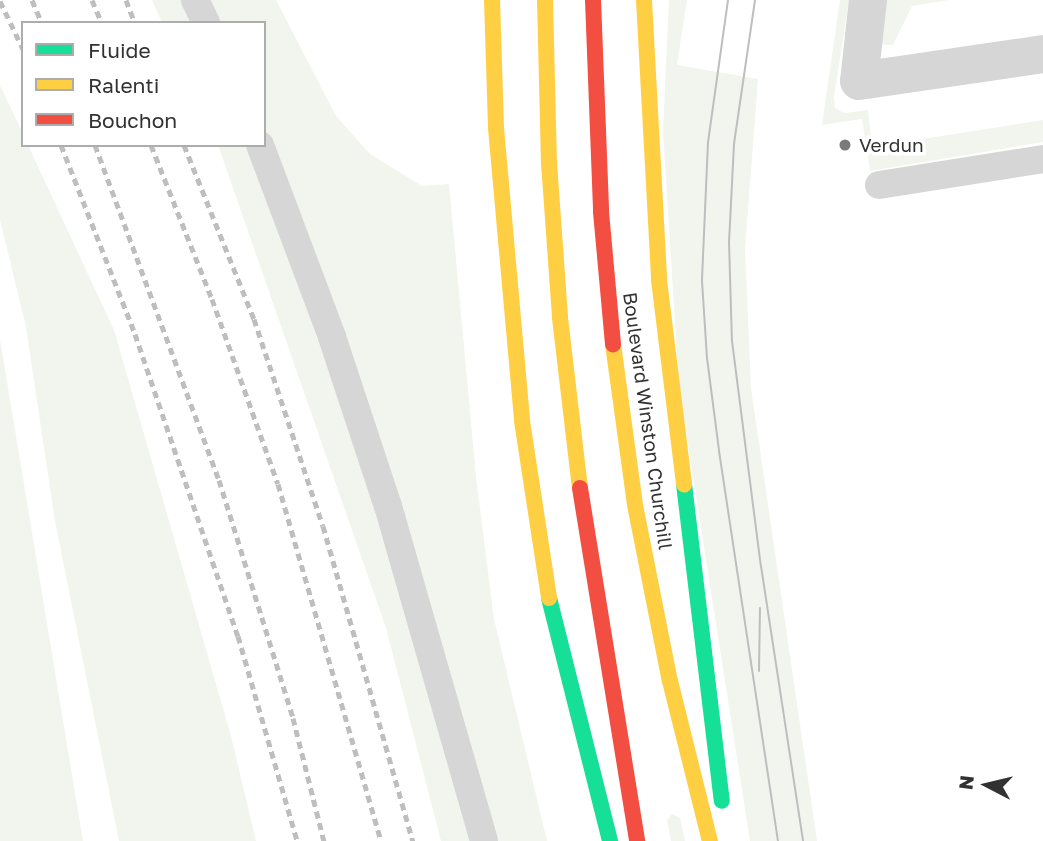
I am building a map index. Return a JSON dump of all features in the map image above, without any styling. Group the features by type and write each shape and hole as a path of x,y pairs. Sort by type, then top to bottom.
{"main road":[{"path":"492,0 497,141 522,421 535,518 551,607 610,841"},
{"path":"545,0 549,163 572,432 637,841"},
{"name":"Boulevard Winston Churchill","path":"593,0 601,212 613,341 633,491 670,681 710,841"},
{"path":"644,0 660,293 723,814"}],"street":[{"path":"868,0 859,81 1043,54"}],"lane":[{"path":"195,0 204,21"},
{"path":"261,147 332,337 388,506 484,841"},
{"path":"879,185 1043,159"}],"shaded area":[{"path":"152,0 276,0 336,116 370,154 422,186 449,184 476,477 494,619 547,841 441,841 386,628 219,147 266,147 266,21 161,21"},
{"path":"669,0 687,0 677,65 758,79 745,248 751,388 817,841 750,841 679,387 663,130"},
{"path":"840,0 849,0 834,97 835,108 845,113 868,110 872,147 1043,120 1043,142 870,171 862,119 822,125"},
{"path":"875,0 949,0 912,6 893,45 888,45 876,44"},
{"path":"0,85 21,130 21,147 29,147 114,330 231,736 256,841 119,841 55,521 26,327 0,220"},
{"path":"0,339 83,841 0,841"},
{"path":"672,814 680,818 685,841 671,841 667,820"}],"tram line":[{"path":"728,0 708,142 702,281 707,358 719,451 778,841"},
{"path":"755,0 734,144 729,242 732,341 761,566 803,841"},
{"path":"759,671 760,608"}],"railway":[{"path":"32,0 41,21"},
{"path":"92,0 101,21"},
{"path":"126,0 134,21"},
{"path":"0,1 21,45"},
{"path":"62,147 135,334 238,636 297,841"},
{"path":"96,147 219,480 293,718 324,841"},
{"path":"152,147 212,299 278,484 381,841"},
{"path":"185,147 254,319 323,526 413,841"}],"traffic: fast":[{"path":"684,484 722,801"},
{"path":"549,598 610,841"}],"traffic: slow":[{"path":"492,0 496,128 522,421 549,598"},
{"path":"545,0 549,163 560,318 580,488"},
{"path":"644,0 659,280 684,484"},
{"path":"613,344 635,505 670,681 710,841"}],"traffic: jam":[{"path":"593,0 601,212 613,344"},
{"path":"580,488 637,841"}],"place":[{"name":"Verdun","path":"845,145"}]}
